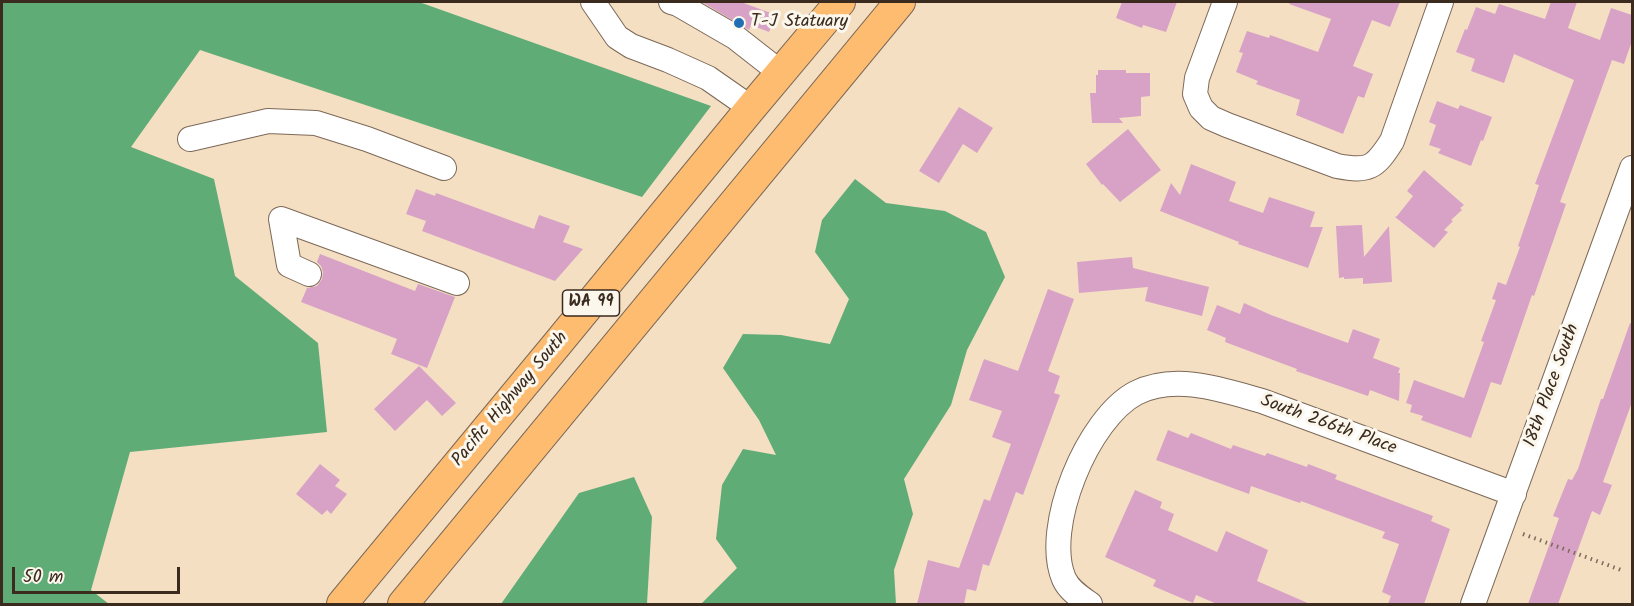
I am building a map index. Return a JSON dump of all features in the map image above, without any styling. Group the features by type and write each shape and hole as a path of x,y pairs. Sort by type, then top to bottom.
{"main road":[{"name":"Pacific Highway South","path":"342,604 356,592 840,2"},
{"name":"WA 99","path":"403,604 900,2"}],"street":[{"path":"593,2 617,37 631,46 708,78 751,108"},
{"path":"671,2 735,37 781,73"},
{"path":"1225,2 1197,78 1195,94 1201,108 1211,118 1227,125 1337,166 1353,169 1368,168 1382,158 1392,141 1441,2"},
{"path":"190,139 268,121 316,123 367,139 444,168"},
{"name":"18th Place South","path":"1473,604 1632,168"},
{"path":"309,274 289,265 281,219 457,283"},
{"name":"South 266th Place","path":"1090,604 1076,594 1065,581 1059,558 1059,535 1072,482 1087,448 1102,424 1118,406 1137,393 1159,386 1181,384 1222,390 1262,401 1514,494"}],"path":[{"path":"1502,526 1623,571"}],"green space":[{"path":"2,2 419,2 711,106 642,197 200,50 131,147 214,179 235,276 318,343 327,432 130,452 91,590 109,604 2,604"},
{"path":"855,179 886,203 945,211 986,232 1005,277 967,350 951,405 904,479 913,514 894,570 896,604 701,604 737,568 716,539 722,485 743,449 776,455 759,420 723,368 743,334 781,335 830,344 849,299 815,252 822,220"},
{"path":"634,477 652,517 647,604 501,604 579,493"}],"building":[{"name":"T-J Statuary","path":"702,2 741,2 776,15 769,32 751,25 749,30"},
{"path":"1122,2 1177,2 1166,32 1143,25 1142,28 1116,18"},
{"path":"1290,2 1400,2 1390,27 1372,20 1353,66 1373,74 1364,98 1358,96 1343,134 1296,115 1300,100 1256,84 1258,81 1236,72 1243,53 1239,52 1247,31 1269,38 1270,35 1318,52 1331,19 1289,4"},
{"path":"1551,2 1577,2 1568,28 1600,40 1611,8 1632,15 1632,41 1624,64 1612,60 1560,202 1566,204 1501,385 1491,382 1471,438 1421,420 1423,416 1410,412 1412,405 1406,403 1414,380 1464,398 1496,300 1492,299 1498,282 1506,285 1539,185 1535,184 1574,80 1514,54 1504,83 1471,71 1475,59 1456,52 1476,7 1495,14 1499,4 1545,19"},
{"path":"1098,70 1150,73 1150,96 1141,97 1141,116 1119,118 1123,123 1092,123 1090,93 1096,93"},
{"path":"1437,101 1458,109 1460,105 1492,117 1471,166 1438,153 1441,149 1429,145 1436,125 1429,122"},
{"path":"959,107 993,128 977,153 963,144 939,183 919,171"},
{"path":"1128,129 1161,170 1120,202 1102,185 1086,164"},
{"path":"1191,164 1236,182 1229,201 1263,213 1269,197 1315,212 1310,227 1323,227 1308,268 1238,244 1239,242 1160,211 1171,183 1180,195"},
{"path":"1424,170 1464,205 1444,230 1448,232 1434,248 1395,217 1413,196 1407,191"},
{"path":"416,189 435,196 436,193 534,229 539,215 570,226 563,242 583,249 555,281 422,231 426,221 406,214"},
{"path":"1362,225 1364,257 1389,226 1392,282 1363,284 1363,278 1339,278 1336,226"},
{"path":"320,254 415,291 418,284 455,297 427,368 391,354 397,339 301,302 307,288 317,286 322,279 323,272 317,262"},
{"path":"1132,257 1133,268 1209,287 1202,316 1145,301 1148,287 1079,293 1077,262"},
{"path":"1048,289 1074,299 1048,371 1060,376 1054,393 1060,395 1023,495 1016,492 989,566 983,564 976,591 967,589 964,604 917,604 928,560 959,568 984,499 990,501 1011,444 992,437 1002,411 969,400 984,359 1018,371"},
{"path":"1244,303 1348,343 1353,329 1380,339 1373,358 1400,368 1398,373 1400,373 1399,401 1370,390 1368,396 1296,371 1297,369 1225,342 1226,338 1207,330 1217,305 1240,314"},
{"path":"1630,323 1632,324 1632,402 1603,482 1612,485 1600,515 1592,511 1558,604 1528,604 1559,518 1553,516 1568,479 1572,480 1578,469 1601,399 1603,399"},
{"path":"419,366 456,403 442,416 427,400 395,431 374,409"},
{"path":"1168,430 1188,438 1191,433 1231,449 1233,445 1265,456 1267,453 1307,467 1308,464 1337,475 1335,479 1433,516 1431,521 1450,529 1424,604 1388,604 1391,596 1382,592 1399,544 1382,538 1385,532 1301,501 1300,503 1251,486 1249,494 1156,460"},
{"path":"320,464 340,480 335,486 347,494 331,514 327,510 322,515 296,494"},
{"path":"1135,490 1162,502 1160,508 1174,514 1168,530 1217,552 1226,531 1268,550 1257,581 1310,604 1217,604 1196,595 1193,603 1153,586 1156,580 1105,557"}],"place":[{"name":"T-J Statuary","path":"739,23"}]}
